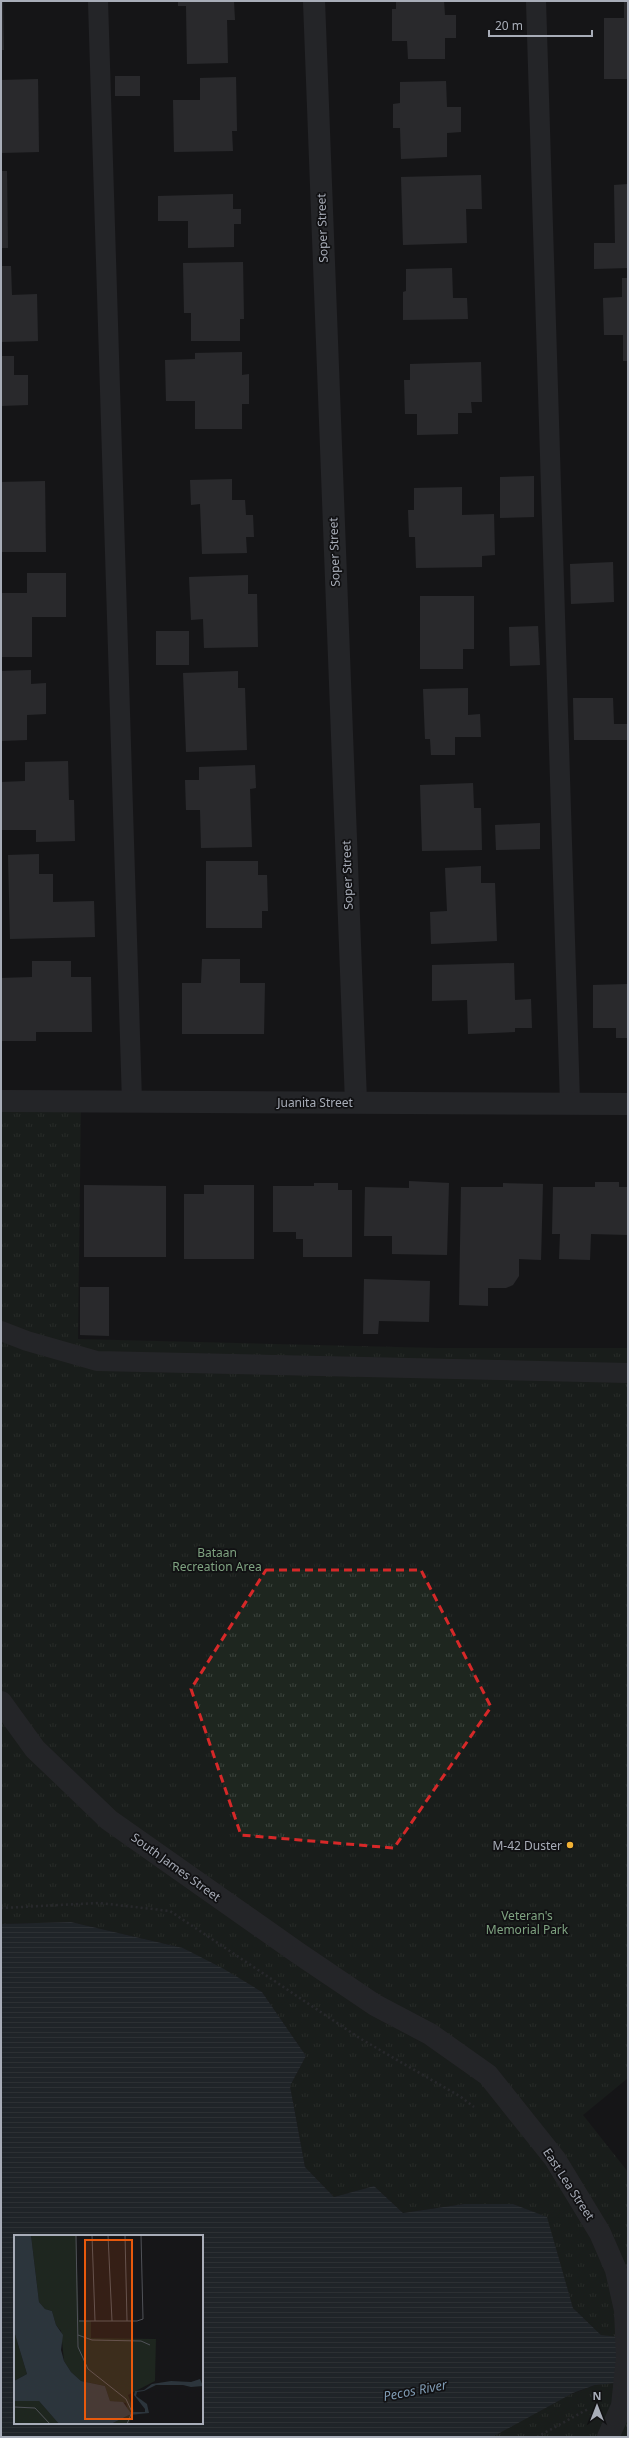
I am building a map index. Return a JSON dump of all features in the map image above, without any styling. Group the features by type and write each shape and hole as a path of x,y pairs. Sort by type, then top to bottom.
{"street":[{"name":"Soper Street","path":"314,1 356,1102"},
{"name":"Juanita Street","path":"1,1101 628,1104"},
{"name":"South James Street","path":"1,1702 35,1750 109,1820 210,1892 375,2005"},
{"name":"East Lea Street","path":"375,2005 430,2034 488,2075 555,2159 600,2233 616,2270 625,2310 627,2334 625,2384 622,2406 608,2437"}],"lane":[{"path":"98,1 132,1102"},
{"path":"536,1 570,1103"},
{"path":"1,1331 27,1342 97,1361 628,1373"}],"path":[{"path":"1,1908 99,1903 170,1911 361,2039 460,2096 477,2110"},
{"path":"537,2437 590,2407"}],"highlighted area":[{"path":"266,1570 421,1570 491,1707 394,1848 241,1835 191,1689"}],"green space":[{"name":"Bataan Recreation Area","path":"1,1101 81,1102 78,1339 437,1348 628,1348 628,2078 583,2115 628,2172 628,2437 460,2437 595,2385 601,2335 573,2308 546,2217 513,2204 464,2204 403,2213 374,2186 334,2197 305,2167 290,2086 306,2056 262,1992 183,1948 71,1922 1,1924"}],"water":[{"name":"Pecos River","path":"71,1922 183,1948 224,1969 262,1992 306,2056 290,2086 305,2167 334,2197 374,2186 403,2213 464,2204 513,2204 547,2217 573,2308 601,2335 628,2338 628,2382 595,2385 573,2393 494,2436 1,2437 1,1924"}],"building":[{"path":"1,1 3,1 4,50 1,50"},
{"path":"178,1 234,2 235,20 227,20 228,63 187,64 186,6 178,6"},
{"path":"396,1 444,1 445,15 456,15 456,38 445,38 445,59 408,59 407,41 392,41 392,9 396,9"},
{"path":"624,1 628,1 628,79 604,79 604,18 624,18"},
{"path":"115,76 140,76 140,96 115,96"},
{"path":"236,77 237,131 232,131 233,151 174,152 173,100 200,100 200,78"},
{"path":"38,79 39,152 1,153 1,80"},
{"path":"446,81 447,107 461,107 461,132 447,133 447,157 401,159 400,128 393,128 393,104 400,103 400,82"},
{"path":"1,171 7,171 8,248 1,248"},
{"path":"481,175 482,209 466,209 467,243 403,245 401,177"},
{"path":"628,184 628,268 594,269 594,243 615,243 614,185"},
{"path":"233,194 233,209 241,209 241,224 234,224 234,247 188,248 188,221 158,221 158,196"},
{"path":"243,262 244,319 240,319 240,341 191,341 191,313 184,313 183,263"},
{"path":"1,266 11,266 12,295 37,294 38,341 1,342"},
{"path":"452,268 453,298 467,298 468,319 403,320 403,292 406,291 406,269"},
{"path":"622,278 628,278 628,361 623,361 623,335 604,335 603,298 622,297"},
{"path":"242,352 242,375 249,374 249,404 242,404 242,429 195,429 195,401 166,401 165,360 195,359 195,353"},
{"path":"1,356 14,356 14,375 28,375 28,405 1,406"},
{"path":"481,362 482,402 471,402 472,413 458,413 458,434 417,435 417,414 405,414 404,380 410,380 410,364"},
{"path":"534,476 534,517 500,518 500,477"},
{"path":"232,479 232,500 245,500 246,515 253,515 254,537 246,537 247,553 202,554 200,504 191,505 190,480"},
{"path":"45,481 46,552 1,552 1,482"},
{"path":"462,487 462,515 494,514 495,555 482,556 482,567 416,568 415,537 409,537 408,510 414,510 414,488"},
{"path":"613,562 614,602 571,604 570,564"},
{"path":"27,573 66,573 66,617 32,617 32,657 1,657 1,593 27,593"},
{"path":"248,575 248,594 257,594 258,647 204,648 203,619 191,620 189,577"},
{"path":"420,596 474,596 474,649 463,649 463,669 420,669"},
{"path":"538,626 540,665 510,666 509,627"},
{"path":"156,631 189,631 189,665 156,665"},
{"path":"31,670 31,684 46,683 46,714 27,715 27,740 1,741 1,671"},
{"path":"238,671 238,688 245,688 247,750 186,752 183,673"},
{"path":"468,688 468,715 480,714 481,737 455,737 455,755 431,755 430,739 425,739 423,689"},
{"path":"573,698 613,698 614,724 628,724 628,740 574,740"},
{"path":"68,761 69,800 74,800 75,841 36,842 36,830 1,830 1,782 25,781 25,762"},
{"path":"255,765 256,788 250,789 252,847 201,848 200,810 186,810 185,780 199,780 199,767"},
{"path":"473,783 474,808 481,808 482,850 422,851 420,785"},
{"path":"540,823 540,849 496,850 495,825"},
{"path":"39,854 39,874 53,874 53,902 94,901 95,937 10,939 8,855"},
{"path":"206,861 258,861 258,875 267,875 268,911 262,911 262,928 206,928"},
{"path":"481,866 481,883 495,883 497,941 431,944 430,912 447,911 445,868"},
{"path":"202,959 240,959 240,983 265,983 264,1034 182,1034 182,983 201,983"},
{"path":"32,961 71,961 71,977 91,977 92,1032 36,1032 36,1041 1,1041 1,978 32,977"},
{"path":"514,963 515,1000 531,999 532,1028 515,1028 515,1032 468,1034 467,1000 432,1001 432,965"},
{"path":"628,984 628,1038 616,1038 616,1028 593,1028 593,985"},
{"path":"409,1181 449,1183 447,1255 392,1254 392,1236 364,1236 365,1187 409,1188"},
{"path":"595,1182 619,1182 619,1187 628,1187 628,1235 591,1234 590,1260 559,1259 560,1234 552,1234 553,1187 595,1187"},
{"path":"314,1183 338,1183 338,1190 352,1190 352,1257 303,1257 303,1239 296,1239 296,1232 273,1232 273,1186 314,1186"},
{"path":"503,1183 543,1184 541,1260 519,1259 519,1276 513,1285 506,1288 488,1288 488,1306 459,1305 461,1187 503,1187"},
{"path":"84,1185 166,1186 166,1257 84,1257"},
{"path":"204,1185 254,1185 254,1259 184,1259 184,1194 204,1194"},
{"path":"364,1279 430,1281 429,1322 379,1321 378,1334 363,1334"},
{"path":"80,1287 109,1287 109,1336 80,1335"}],"place":[{"name":"M-42 Duster","path":"570,1845"}],"park label":[{"name":"Veteran's Memorial Park","path":"527,1922"}]}
